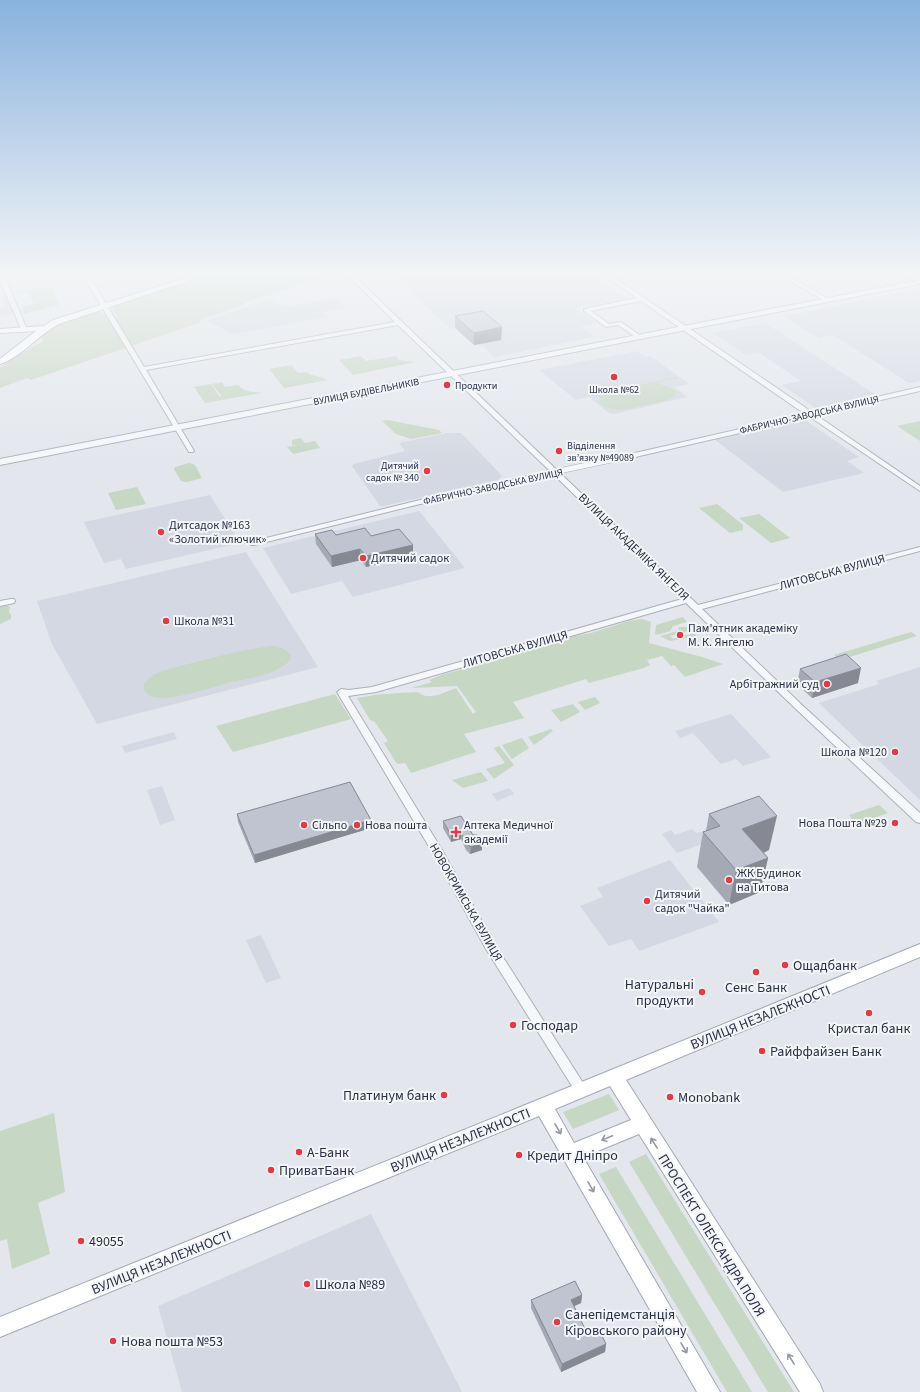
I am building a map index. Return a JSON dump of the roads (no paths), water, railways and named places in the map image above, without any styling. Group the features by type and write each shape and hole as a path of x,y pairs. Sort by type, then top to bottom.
{"main road":[{"path":"0,362 14,355 32,339"},
{"name":"ВУЛИЦЯ НЕЗАЛЕЖНОСТІ","path":"0,1327 614,1077 920,950"},
{"name":"ПРОСПЕКТ ОЛЕКСАНДРА ПОЛЯ","path":"614,1077 642,1124 812,1392"},
{"path":"543,1106 709,1392"},
{"path":"571,1153 642,1124"}],"street":[{"path":"124,339 191,451"},
{"path":"143,369 310,339"},
{"name":"ВУЛИЦЯ АКАДЕМІКА ЯНГЕЛЯ","path":"415,339 697,608 799,708 920,819"},
{"name":"ВУЛИЦЯ БУДІВЕЛЬНИКІВ","path":"0,462 628,339"},
{"path":"700,339 920,489"},
{"name":"ФАБРИЧНО-ЗАВОДСЬКА ВУЛИЦЯ","path":"254,543 393,508 554,472 561,472 920,389"},
{"name":"ЛИТОВСЬКА ВУЛИЦЯ","path":"697,608 920,549"},
{"name":"ЛИТОВСЬКА ВУЛИЦЯ","path":"342,692 373,690 688,600"},
{"path":"0,604 11,601"},
{"name":"НОВОКРИМСЬКА ВУЛИЦЯ","path":"342,692 438,854 490,946 581,1090"}],"place":[{"name":"Школа №62","path":"614,377"},
{"name":"Продукти","path":"447,385"},
{"name":"Відділення зв’язку №49089","path":"559,451"},
{"name":"Дитячий садок № 340","path":"427,471"},
{"name":"Дитсадок №163 «Золотий ключик»","path":"161,532"},
{"name":"Дитячий садок","path":"363,558"},
{"name":"Школа №31","path":"166,621"},
{"name":"Пам'ятник академіку М. К. Янгелю","path":"680,635"},
{"name":"Арбітражний суд","path":"827,684"},
{"name":"Школа №120","path":"895,752"},
{"name":"Нова Пошта №29","path":"895,823"},
{"name":"Сільпо","path":"304,825"},
{"name":"Нова пошта","path":"357,825"},
{"name":"Аптека Медичної академії","path":"456,832"},
{"name":"ЖК Будинок на Титова","path":"729,880"},
{"name":"Дитячий садок \"Чайка\"","path":"647,901"},
{"name":"Ощадбанк","path":"785,965"},
{"name":"Сенс Банк","path":"756,972"},
{"name":"Натуральні продукти","path":"702,992"},
{"name":"Кристал банк","path":"869,1013"},
{"name":"Господар","path":"513,1025"},
{"name":"Райффайзен Банк","path":"762,1051"},
{"name":"Платинум банк","path":"444,1095"},
{"name":"Monobank","path":"670,1097"},
{"name":"А-Банк","path":"299,1152"},
{"name":"Кредит Дніпро","path":"519,1155"},
{"name":"ПриватБанк","path":"271,1170"},
{"name":"49055","path":"81,1241"},
{"name":"Школа №89","path":"307,1284"},
{"name":"Санепідемстанція Кіровського району","path":"557,1322"},
{"name":"Нова пошта №53","path":"113,1341"}]}
